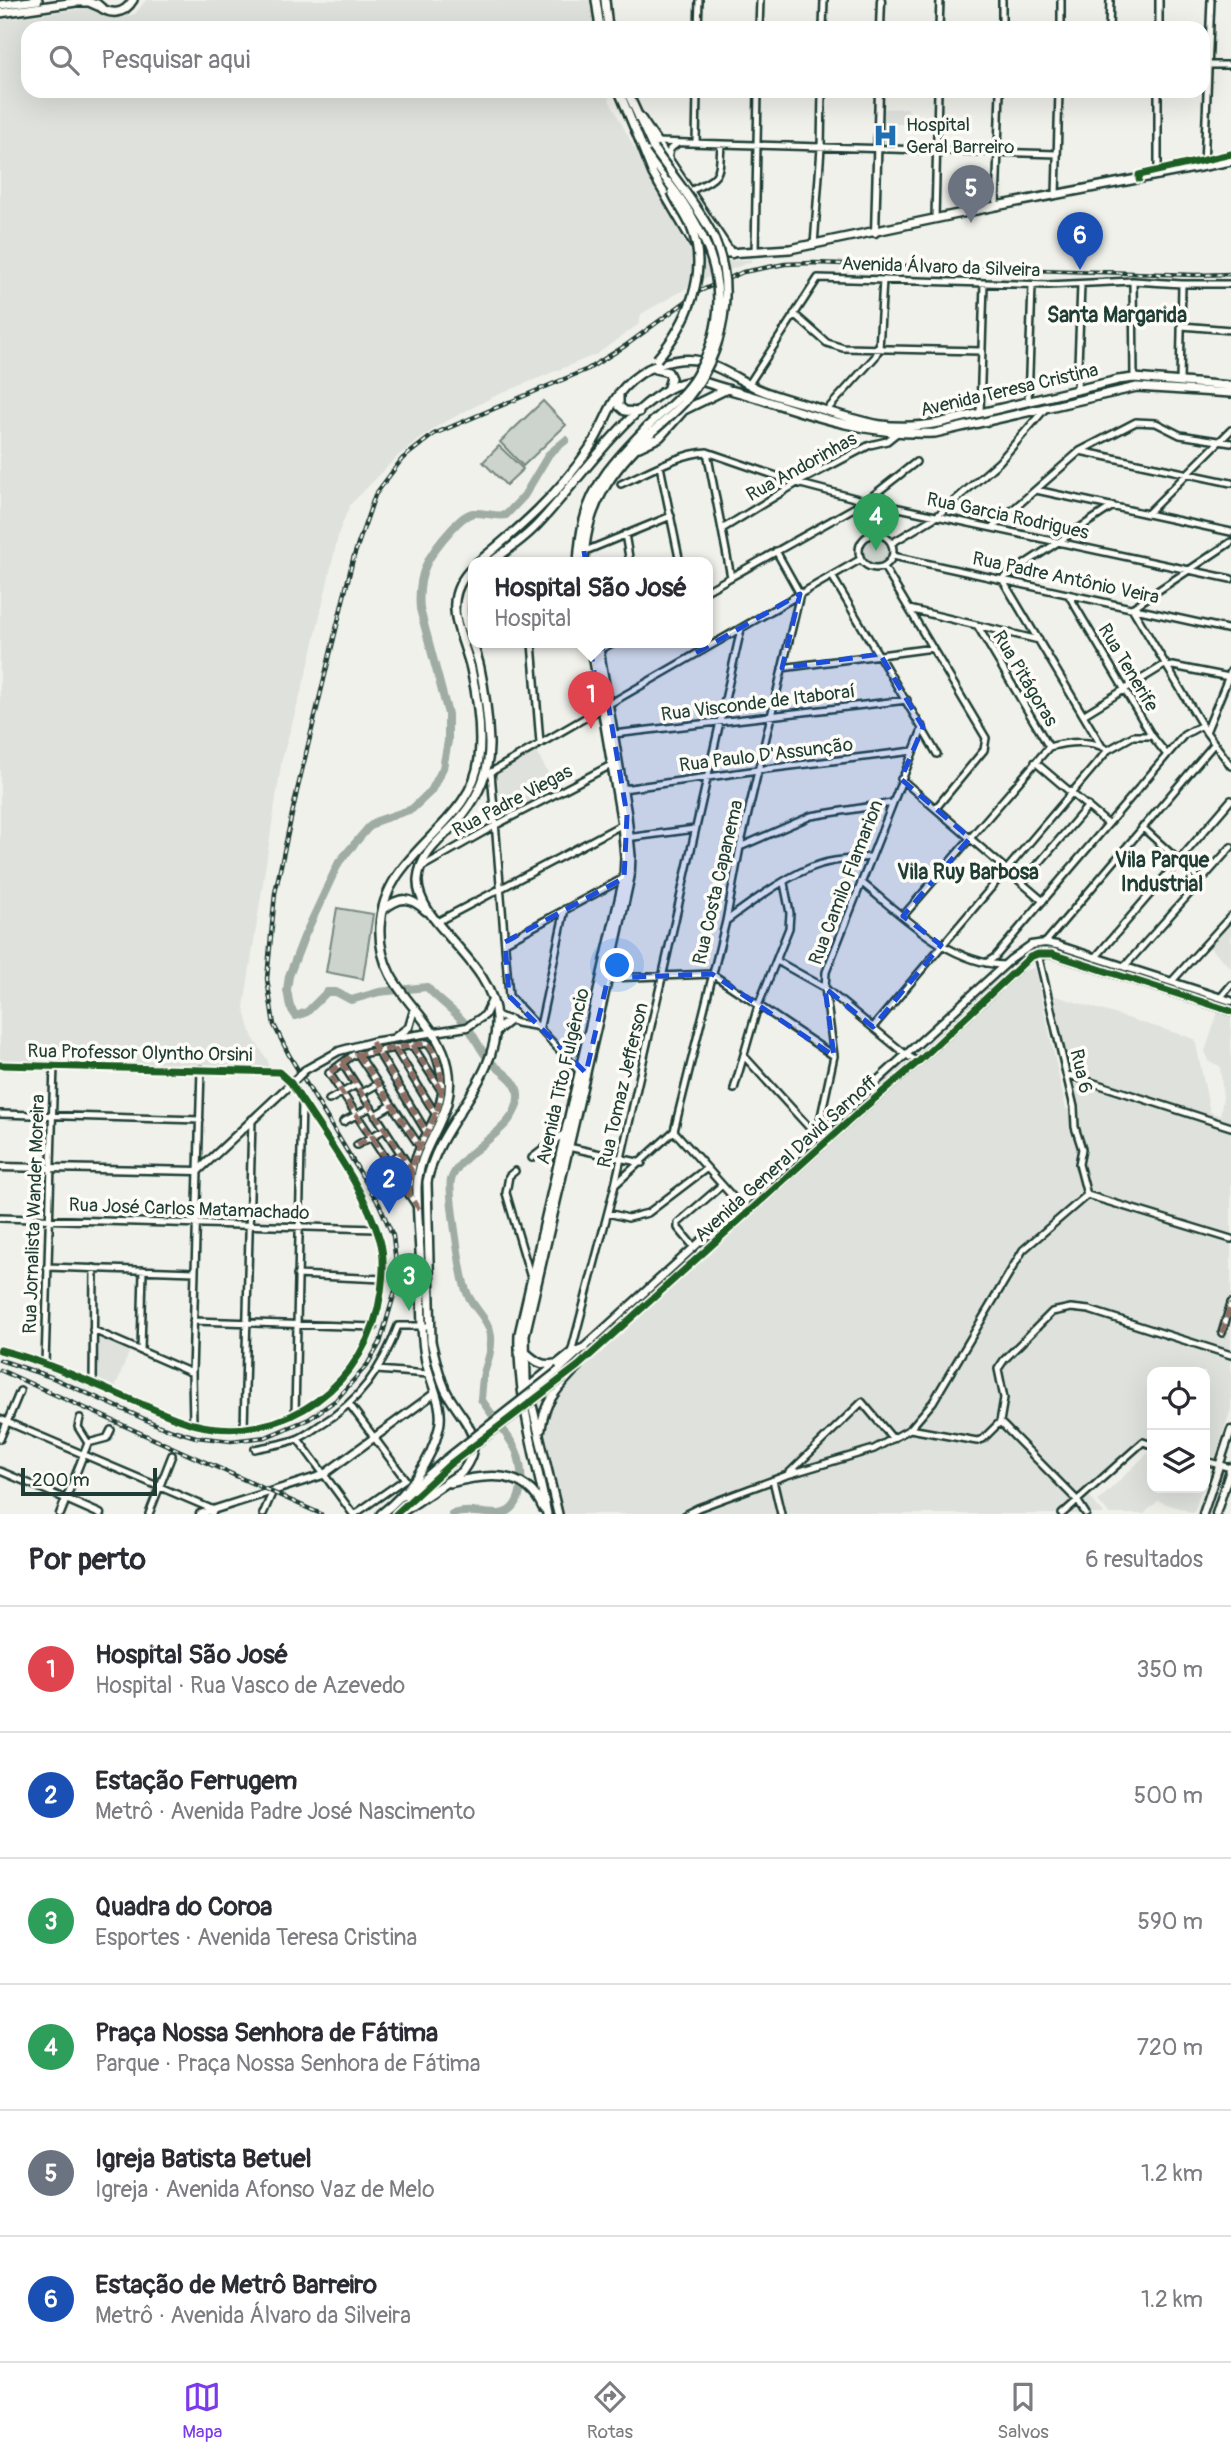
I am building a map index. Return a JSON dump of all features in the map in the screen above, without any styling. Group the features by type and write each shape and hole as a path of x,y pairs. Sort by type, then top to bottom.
{"main road":[{"path":"0,5 38,0"},
{"path":"0,13 89,2 97,3 110,13 117,13 129,7 134,0"},
{"path":"596,0 599,21"},
{"path":"605,0 607,21"},
{"path":"622,98 653,174 694,244 705,251 732,254 814,245 996,206 1231,161"},
{"path":"630,98 691,227 696,250 696,274 686,315 670,344 650,369 668,372 671,378 666,391"},
{"path":"580,557 584,518 604,474 650,429 686,401 702,378 721,331 725,302 720,256 711,232 652,148 635,129"},
{"path":"581,557 598,499 609,478 695,377 714,330 719,302 718,280 702,233 668,182"},
{"name":"Avenida Teresa Cristina","path":"485,557 526,524 550,497 590,447 619,392 650,369 684,359 698,361 771,394 826,411 873,425 912,428 1134,378 1231,386"},
{"name":"Avenida Teresa Cristina","path":"499,557 533,530 608,442 639,412 666,391 687,382 704,382 851,427 897,433 935,433 1137,387 1231,393"},
{"path":"632,450 660,437 684,410 727,389"},
{"path":"619,392 620,406 625,411 639,412"},
{"name":"Avenida Teresa Cristina","path":"397,1514 462,1472 469,1463 473,1450 473,1436 468,1422 446,1392 436,1367 427,1327 417,1187 422,1161 443,1118 450,1081 444,1052 390,975 380,942 381,912 394,878 452,814 477,773 480,742 474,685 454,616 458,591 468,573"},
{"path":"468,592 463,615 468,629"},
{"path":"420,868 429,851 467,810 488,773 489,743 481,671 474,648"},
{"name":"Avenida Tito Fulgêncio","path":"540,1433 519,1369 519,1334 566,1132 608,978 630,877 623,789 600,708 592,648"},
{"name":"Avenida Tito Fulgêncio","path":"598,648 614,734 615,763 625,823"},
{"name":"Avenida Tito Fulgêncio","path":"547,1514 525,1390 524,1351 528,1318 568,1147 624,878 626,838"},
{"name":"Avenida Teresa Cristina","path":"381,1514 401,1498 426,1460 437,1436 441,1414 428,1374 427,1182 431,1161 481,1077 496,1034 496,1015 492,999 475,964 436,920 421,898 420,868"},
{"path":"381,912 392,902 402,898 411,899 436,920"},
{"path":"496,1034 510,1020"},
{"path":"524,1351 537,1362 560,1370"},
{"path":"525,1390 560,1370 577,1351"},
{"path":"558,1514 540,1433 542,1413 549,1400 578,1366"},
{"path":"446,1484 472,1477 504,1477 526,1486 534,1493 547,1514"}],"street":[{"path":"698,21 699,0"},
{"path":"759,21 760,0"},
{"path":"823,21 824,0"},
{"path":"880,21 881,0"},
{"path":"939,21 940,0"},
{"path":"1002,0 1002,21"},
{"path":"1061,0 1061,21"},
{"path":"1109,21 1110,0"},
{"path":"1159,0 1159,21"},
{"path":"1209,21 1211,0"},
{"path":"1210,65 1231,65"},
{"path":"696,143 697,98"},
{"path":"755,252 758,98"},
{"path":"814,245 821,148 821,98"},
{"path":"875,233 878,98"},
{"path":"934,219 938,98"},
{"path":"996,206 1000,98"},
{"path":"1056,195 1059,98"},
{"path":"1158,98 1158,176"},
{"path":"1204,165 1205,98"},
{"path":"668,159 670,149 678,143"},
{"path":"652,148 696,143 1057,154"},
{"path":"690,191 714,179 718,174 721,144"},
{"path":"652,148 668,159 732,254"},
{"name":"Avenida Álvaro da Silveira","path":"794,314 818,278 1032,285 1133,281 1231,284"},
{"path":"815,416 826,411 875,357 879,349 883,280"},
{"path":"1133,281 1134,378"},
{"path":"980,413 984,283"},
{"path":"1180,382 1182,284"},
{"path":"1028,401 1032,285"},
{"path":"1077,391 1081,285"},
{"path":"749,384 794,314 833,346 981,351"},
{"path":"1182,326 1231,330"},
{"path":"892,543 937,516 999,462 1049,405"},
{"path":"993,527 1080,451 1136,422 1156,423 1180,435 1231,443"},
{"path":"1147,514 1231,430"},
{"name":"Rua Andorinhas","path":"722,529 797,483 870,445 887,442 897,433"},
{"path":"1080,451 1231,483"},
{"path":"621,484 660,466 698,452 707,452 732,576"},
{"name":"Rua Garcia Rodrigues","path":"707,452 797,483 866,500 1231,579"},
{"path":"713,587 866,500 916,462"},
{"path":"660,466 679,557"},
{"path":"1036,490 1231,532"},
{"path":"1108,750 1101,745 1002,579 1113,506"},
{"path":"584,551 671,516"},
{"path":"625,534 630,557"},
{"path":"870,535 881,535 892,543 893,556 884,567 869,567 861,559 859,548 870,535"},
{"path":"1231,542 1132,608 1206,732 1231,765"},
{"path":"776,551 800,594"},
{"name":"Rua Padre Antônio Veira","path":"893,556 1231,630"},
{"path":"713,644 861,559"},
{"path":"884,567 986,738 986,745 936,808"},
{"path":"832,576 937,754"},
{"name":"Rua Tenerife","path":"1067,593 1152,736 1167,755"},
{"name":"Rua Costa Capanema","path":"674,1131 726,921 740,847 800,594"},
{"path":"909,609 1039,640"},
{"name":"Rua Pitágoras","path":"977,625 1049,747"},
{"name":"Rua Tomaz Jefferson","path":"577,1351 574,1342 615,1185 741,629"},
{"path":"532,648 540,743"},
{"path":"696,648 696,653"},
{"path":"583,1073 509,996 496,825 488,773 705,648"},
{"path":"782,668 933,648"},
{"path":"1083,715 1167,666 1230,673 1206,732"},
{"name":"Rua Visconde de Itaboraí","path":"614,734 906,700"},
{"path":"986,963 995,957 1184,736 1202,725"},
{"name":"Rua Camilo Flamarion","path":"817,1135 834,1056 825,988 826,972 923,727"},
{"path":"873,1027 1108,750 1133,736 1152,736"},
{"path":"903,916 1049,747 1065,743 1101,745"},
{"path":"1045,943 1214,744"},
{"name":"Rua Paulo D'Assunção","path":"623,789 706,776 913,751"},
{"path":"1035,761 1108,824"},
{"name":"Rua Padre Viegas","path":"420,868 615,763"},
{"path":"901,779 1043,901"},
{"path":"1095,958 1231,800"},
{"path":"740,847 810,816 892,803"},
{"path":"1022,883 1088,806"},
{"path":"436,920 625,823"},
{"path":"1142,827 1200,881"},
{"path":"626,838 695,829"},
{"path":"1124,967 1231,847"},
{"path":"726,921 784,883 821,864 870,857"},
{"path":"505,942 624,878"},
{"path":"861,882 941,945 986,963 1006,964"},
{"path":"734,1089 758,1006 790,921 784,883"},
{"path":"540,1027 565,909"},
{"path":"1172,981 1231,916"},
{"path":"1045,943 1048,947 1046,953"},
{"path":"1045,943 1231,1001"},
{"name":"Avenida General David Sarnoff","path":"401,1498 560,1370 577,1351 1006,964 1031,945 1045,943"},
{"path":"1002,946 1011,974"},
{"name":"Avenida General David Sarnoff","path":"560,1370 578,1366 918,1062 1027,959 1046,953 1231,1011"},
{"name":"Rua 6","path":"1038,954 1074,1107 1075,1127 1082,1149 1079,1164 1087,1195"},
{"path":"777,961 825,988 918,1062"},
{"path":"608,978 712,974 834,1056"},
{"path":"1220,997 1231,985"},
{"path":"484,1016 492,999"},
{"path":"390,1040 409,1027 414,1010"},
{"path":"0,1167 198,1171 305,1070 339,1051 372,1042 467,1027 484,1016 496,1015 540,1027"},
{"path":"372,1042 427,1133"},
{"path":"409,1195 412,1171 420,1147 436,1115 441,1090 441,1073 434,1049 427,1043 358,1054 329,1073 409,1195 419,1209"},
{"path":"412,1045 441,1090"},
{"path":"395,1048 436,1115"},
{"path":"358,1054 420,1147"},
{"path":"744,1056 817,1135"},
{"path":"342,1063 412,1171"},
{"path":"362,1093 392,1074 409,1071 424,1064"},
{"name":"Rua Professor Olyntho Orsini","path":"0,1065 279,1072 293,1081"},
{"name":"Rua Jornalista Wander Moreira","path":"45,1364 54,1065"},
{"path":"193,1424 193,1321 201,1069"},
{"path":"1066,1074 1231,1127"},
{"path":"0,1350 45,1364 193,1424 244,1428 269,1423 295,1414 324,1397 364,1349 374,1327 379,1310 383,1260 381,1240 353,1181 302,1101 293,1081"},
{"path":"329,1100 356,1085"},
{"path":"426,1098 441,1090"},
{"path":"408,1101 422,1092"},
{"path":"375,1115 403,1094"},
{"path":"295,1414 302,1101"},
{"path":"849,1105 857,1114"},
{"path":"343,1122 371,1107"},
{"path":"0,1114 200,1121"},
{"path":"244,1428 252,1119"},
{"path":"358,1145 385,1129"},
{"path":"615,1185 674,1131 740,1205"},
{"path":"532,1158 566,1132"},
{"path":"568,1147 642,1163"},
{"path":"373,1170 401,1154"},
{"path":"608,1213 628,1218 648,1213 707,1168"},
{"path":"515,1171 508,1180 506,1193 531,1278"},
{"path":"694,1247 678,1228 678,1223 722,1185"},
{"path":"686,1514 788,1475 874,1450 910,1429 933,1402 1023,1251 1087,1195 1231,1239"},
{"name":"Rua José Carlos Matamachado","path":"0,1219 376,1230"},
{"path":"47,1267 195,1272"},
{"path":"93,1384 94,1268"},
{"path":"141,1351 144,1270"},
{"path":"297,1275 383,1279"},
{"path":"1222,1333 1231,1303"},
{"path":"910,1429 977,1441 983,1439 1000,1422 1004,1398 998,1369 1052,1312 1071,1308 1089,1310 1231,1354"},
{"path":"193,1321 374,1327"},
{"path":"255,1449 298,1439 350,1405 377,1370 391,1346 398,1326 427,1327"},
{"path":"93,1330 192,1373"},
{"path":"377,1370 428,1374"},
{"path":"0,1439 20,1391"},
{"path":"200,1514 323,1475 435,1393"},
{"path":"788,1475 862,1402 893,1439"},
{"path":"298,1439 354,1514 405,1479 350,1405"},
{"path":"80,1418 78,1427 88,1443"},
{"path":"0,1419 213,1512"},
{"path":"1000,1422 1077,1500 1086,1514"},
{"path":"88,1443 107,1438 111,1430"},
{"path":"1203,1514 1231,1430"},
{"path":"1062,1514 1143,1442 1147,1443"},
{"path":"60,1514 88,1443"},
{"path":"149,1514 172,1455"},
{"name":"Avenida General David Sarnoff","path":"397,1514 448,1461"},
{"path":"1210,1462 1231,1468 1216,1514"},
{"path":"0,1471 100,1514"},
{"path":"774,1480 781,1514"},
{"path":"263,1514 273,1491"}],"highlighted area":[{"path":"584,551 599,650 688,602 696,653 800,594 782,668 880,654 923,727 901,779 970,838 903,916 941,945 873,1027 825,988 834,1056 712,974 608,978 586,1073 509,996 505,942 624,878 627,815 608,703 600,708 579,581"}],"shaded area":[{"path":"146,0 591,0 592,21 21,21 21,98 609,98 671,209 684,242 703,258 727,261 751,259 751,262 701,280 641,314 639,324 597,354 493,397 439,425 399,455 350,505 339,532 309,664 282,759 244,1007 252,1036 268,1061 268,1069 0,1062 0,20 95,7 113,17 135,14"},
{"name":"Hospital Geral Barreiro","path":"908,108 908,124 891,124 891,147 882,147 882,109"},
{"path":"543,401 566,425 523,466 500,442"},
{"path":"499,446 523,469 506,485 483,462"},
{"path":"876,536 887,540 891,551 887,562 876,566 865,562 861,551 865,540"},
{"path":"536,751 557,789 501,818 497,774"},
{"path":"337,908 373,914 363,979 326,972"},
{"path":"1231,922 1231,968 1208,946"},
{"path":"1035,967 1066,1109 1075,1107 1053,995 1195,1039 1210,1112 1220,1116 1223,1098 1220,1066 1208,1061 1205,1051 1218,1012 1231,1016 1231,1409 1213,1465 1210,1464 1210,1367 1147,1367 1147,1447 1143,1446 1089,1496 1104,1514 562,1514 543,1428 557,1390 1024,971"},
{"path":"97,1336 130,1350 115,1388 94,1380"},
{"path":"1147,1454 1147,1493 1200,1493 1194,1513 1158,1501 1144,1514 1109,1514 1098,1501"}],"waterway":[{"path":"452,1514 500,1514 509,1511 515,1505 521,1486 520,1465 515,1448 481,1399 491,1336 487,1324 468,1296 464,1282 451,1187 451,1180 466,1158 510,1119 516,1108 517,1090 512,1081 487,1058 462,1020 427,987 379,992 351,1000 336,992 327,992 307,1012 296,1016 290,1007 287,990 289,976 304,937 339,862 377,821 412,809 431,791 443,768 448,741 448,714 420,609 420,585 430,557 453,527 467,516 473,513 506,515 524,496 549,454 566,440"}],"railway":[{"path":"0,1360 51,1377 162,1427 196,1437 231,1441 266,1437 309,1419 336,1400 367,1365 380,1343 398,1281 393,1236 379,1204 289,1055 274,1025 267,979 275,893 353,559 375,495 402,459 434,434 588,369 625,346 700,291 743,272 785,264 813,263 1231,274"},
{"path":"0,1370 321,1514"}],"marked path":[{"path":"372,1042 427,1133"},
{"path":"409,1195 409,1190 411,1175 414,1161 436,1113 442,1091 437,1060 427,1043 353,1055 329,1073 414,1202 419,1209"},
{"path":"412,1045 441,1090"},
{"path":"395,1048 436,1115"},
{"path":"358,1054 420,1147"},
{"path":"342,1063 412,1171"},
{"path":"357,1145 376,1135"},
{"path":"373,1170 392,1159"},
{"path":"1222,1333 1231,1303"}],"cycle path":[{"path":"1139,179 1139,175 1231,154"},
{"path":"396,1514 450,1464 578,1366 918,1062 1030,957 1052,954 1231,1011"},
{"path":"0,1065 279,1072 291,1083 353,1179 373,1219 383,1253 381,1292 373,1325 360,1354 340,1380 317,1401 290,1416 260,1426 227,1429 193,1424 53,1367 0,1350"}],"place":[{"name":"Hospital Geral Barreiro","path":"886,135"},
{"name":"Igreja Batista Betuel","path":"971,223"},
{"name":"Estação de Metrô Barreiro","path":"1080,270"},
{"name":"Praça Nossa Senhora de Fátima","path":"876,551"},
{"name":"Hospital São José","path":"591,729"},
{"name":"Estação Ferrugem","path":"389,1214"},
{"name":"Quadra do Coroa","path":"409,1311"}],"district":[{"name":"Santa Margarida","path":"1117,315"},
{"name":"Vila Ruy Barbosa","path":"968,872"},
{"name":"Vila Parque Industrial","path":"1162,872"}]}
